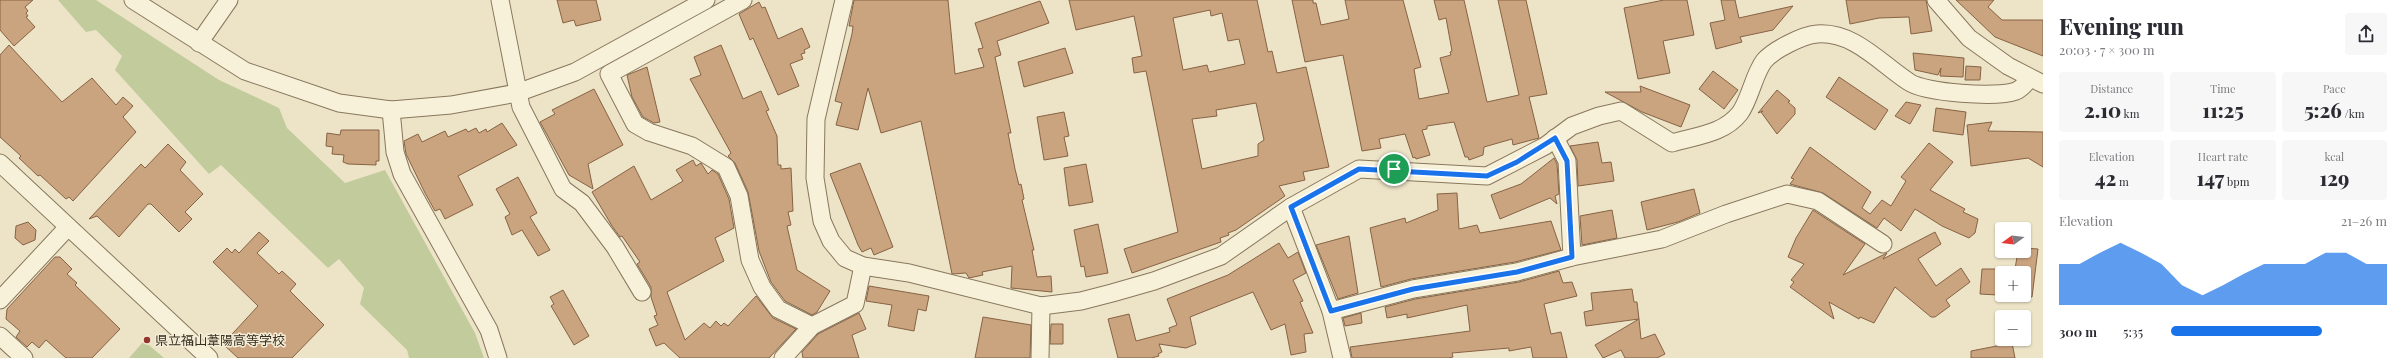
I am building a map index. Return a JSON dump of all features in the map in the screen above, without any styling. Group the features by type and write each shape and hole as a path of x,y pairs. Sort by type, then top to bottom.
{"street":[{"path":"133,0 245,71 339,103 391,110 451,105 517,93 575,72 706,0"},
{"path":"199,43 229,0"},
{"path":"500,0 520,107 563,189 582,203 615,247 642,292"},
{"path":"743,0 609,74 635,124 649,132 692,146 726,167 738,196 750,260 762,287 778,308 812,326"},
{"path":"844,0 816,119 815,178 822,221 831,240 845,258 863,266 909,273 1041,306 1080,301 1119,291 1154,281 1221,256 1291,207 1359,169 1487,176 1517,162 1572,126 1599,116 1621,111 1672,143 1714,132 1739,114 1764,61 1789,43 1817,34 1844,37 1877,57 1910,83 1946,91 1982,96 2017,91 2036,82"},
{"path":"1936,0 1969,38 2036,82"},
{"path":"391,110 395,152 402,174 489,330 498,358"},
{"path":"1555,138 1567,161 1572,257"},
{"path":"0,163 209,358"},
{"path":"1331,311 1413,289 1517,272 1572,257 1662,239 1726,214 1787,194 1818,201 1883,244"},
{"path":"1291,207 1331,311 1342,358"},
{"path":"0,300 68,227"},
{"path":"783,358 812,326 855,304 863,266"},
{"path":"1040,358 1041,306"},
{"path":"0,336 24,358"}],"green space":[{"path":"58,0 96,0 219,80 279,108 287,128 345,183 385,170 475,333 484,358 409,358 407,350 360,304 364,288 339,259 328,268 221,165 209,174 115,70 122,56 96,30 86,32"},
{"path":"144,341 164,358 129,358"}],"building":[{"path":"0,0 33,0 25,7 28,11 26,13 28,16 26,17 35,27 14,46 0,30"},
{"path":"557,0 596,0 601,20 576,26 574,20 563,23"},
{"path":"854,0 948,0 955,74 984,67 978,49 983,48 975,23 1040,1 1049,23 997,41 1001,55 995,57 1011,133 1008,133 1015,169 1019,185 1021,184 1024,199 1022,200 1034,250 1032,250 1037,277 1051,276 1052,292 1011,288 1012,266 982,272 983,275 969,278 966,273 952,274 921,121 881,133 868,88 858,130 836,125 842,103 835,101 852,34 853,26 849,26"},
{"path":"1069,0 1257,0 1268,52 1272,51 1277,73 1306,67 1329,167 1303,172 1305,180 1279,186 1285,196 1236,230 1228,233 1229,235 1220,238 1221,242 1132,273 1124,249 1178,232 1146,71 1134,73 1132,58 1142,56 1134,16 1076,30","holes":["1210,10 1211,16 1222,13 1228,41 1239,39 1245,64 1209,72 1207,65 1183,70 1173,18","1256,103 1264,140 1258,144 1258,156 1202,169 1192,119 1217,116 1216,110"]},
{"path":"1292,0 1313,0 1313,3 1316,3 1321,25 1349,19 1345,0 1403,0 1421,67 1414,69 1419,99 1449,93 1440,58 1451,55 1450,52 1452,51 1446,18 1439,20 1434,0 1464,0 1487,102 1519,95 1498,0 1526,0 1547,94 1529,97 1539,138 1513,145 1512,139 1484,147 1483,155 1469,160 1468,157 1465,157 1454,122 1427,126 1427,129 1422,130 1430,155 1416,159 1415,157 1413,158 1405,134 1379,139 1381,148 1362,151 1343,55 1305,62"},
{"path":"1664,0 1687,0 1694,35 1663,41 1670,73 1638,79 1624,8"},
{"path":"1721,0 1735,0 1739,18 1793,6 1773,30 1740,37 1742,42 1716,49 1710,23 1725,20"},
{"path":"1846,0 1926,0 1932,31 1911,34 1909,17 1879,18 1850,24"},
{"path":"1956,0 1994,0 1988,7 2002,20 2043,20 2043,56 1995,37"},
{"path":"759,2 762,8 765,7 778,39 802,28 810,47 804,50 805,53 801,54 803,59 790,64 799,86 778,95 753,38 750,40 739,14"},
{"path":"9,45 62,102 92,78 116,105 123,97 133,106 123,117 136,132 73,201 69,197 66,199 40,175 38,176 19,158 21,156 0,137 0,55"},
{"path":"721,45 743,99 761,91 769,110 766,111 777,136 778,165 781,165 781,169 791,168 793,211 788,212 791,225 787,226 797,270 830,291 817,312 812,315 785,301 771,282 759,251 748,192 735,163 728,156 731,153 690,79 701,75 694,57"},
{"path":"1065,48 1073,73 1024,87 1018,62"},
{"path":"1913,53 1964,58 1963,77 1940,76 1941,68 1938,75 1915,70"},
{"path":"1966,66 1981,67 1980,80 1965,80"},
{"path":"647,67 660,122 654,123 643,117 632,97 627,75"},
{"path":"1713,71 1738,90 1724,109 1699,89"},
{"path":"1839,77 1888,110 1875,130 1826,97"},
{"path":"1640,86 1690,105 1681,127 1642,112 1605,92 1641,92"},
{"path":"594,89 623,145 588,164 593,189 569,175 540,122 555,114 552,110"},
{"path":"1777,90 1790,101 1788,102 1795,108 1795,114 1777,134 1761,112 1763,111 1758,113"},
{"path":"1906,102 1921,105 1910,124 1895,116"},
{"path":"1936,108 1966,112 1963,135 1933,131"},
{"path":"1064,112 1069,136 1064,137 1068,156 1044,160 1037,117"},
{"path":"1992,122 1988,131 2043,132 2043,167 2028,158 1971,166 1967,125"},
{"path":"502,123 517,145 458,176 473,205 445,219 440,209 435,211 425,193 406,154 404,141 418,134 422,142 445,131 448,137 466,129 468,132 476,128 479,133 486,129 487,132"},
{"path":"341,130 379,130 379,161 376,161 376,165 348,164 343,162 344,155 332,154 333,147 326,146 327,133 340,135"},
{"path":"1598,142 1602,163 1611,162 1614,181 1578,186 1577,160 1570,146"},
{"path":"1929,143 1953,162 1930,190 1965,209 1963,212 1978,219 1975,233 1969,238 1942,226 1915,209 1901,231 1884,218 1877,228 1823,193 1790,184 1794,179 1791,178 1810,147 1871,192 1862,208 1870,214 1882,200 1891,206 1906,181 1901,177"},
{"path":"168,144 186,162 180,170 203,194 185,212 192,219 179,232 151,204 148,204 119,237 97,216 89,219 141,164 145,168"},
{"path":"1554,158 1557,164 1559,194 1555,196 1557,204 1550,198 1500,219 1491,195 1521,184"},
{"path":"693,160 696,166 701,163 708,174 712,170 718,174 729,199 734,228 715,238 724,261 667,292 685,340 704,323 710,328 716,321 721,326 724,323 728,326 756,296 773,318 796,329 769,358 680,358 664,343 656,346 649,329 658,325 654,316 657,315 651,297 651,287 637,264 640,262 622,236 620,237 612,226 592,192 634,166 651,200 683,181 676,170"},
{"path":"860,163 893,247 874,255 871,248 862,252 858,245 830,174"},
{"path":"1086,164 1093,202 1069,206 1064,168"},
{"path":"518,177 537,213 530,217 550,250 538,256 522,230 512,235 505,217 510,214 496,189"},
{"path":"1694,189 1700,213 1678,222 1647,230 1641,202"},
{"path":"1457,193 1459,229 1477,225 1480,233 1551,221 1561,250 1515,262 1411,279 1381,287 1370,228 1405,218 1406,223 1438,210 1437,194"},
{"path":"1612,210 1617,238 1582,245 1580,216"},
{"path":"1813,210 1865,244 1843,275 1887,253 1883,259 1935,232 1941,244 1918,259 1936,286 1961,268 1970,282 1946,300 1950,306 1935,317 1931,317 1895,287 1874,323 1860,317 1859,319 1829,302 1834,319 1790,287 1794,282 1791,280 1804,264 1788,257 1796,238"},
{"path":"28,222 36,230 35,240 23,245 15,238 16,226"},
{"path":"1098,224 1108,273 1086,277 1084,266 1081,267 1074,230"},
{"path":"259,232 269,241 257,253 279,274 282,271 296,284 290,291 324,325 292,358 238,358 223,344 258,306 213,262 227,248 232,253 235,249 239,253"},
{"path":"1349,236 1358,293 1338,299 1316,245"},
{"path":"1279,243 1288,258 1298,252 1306,273 1293,280 1303,301 1300,302 1313,333 1304,334 1306,352 1291,355 1285,324 1271,330 1253,292 1190,317 1196,344 1186,348 1159,344 1162,352 1158,354 1159,356 1151,358 1118,358 1108,319 1129,314 1136,341 1170,332 1169,328 1177,325 1167,299 1228,275"},
{"path":"2031,248 2038,249 2032,297 2031,266 2016,266 2017,258 2031,258"},
{"path":"55,257 60,257 72,269 67,274 77,283 75,285 120,329 92,358 66,358 46,340 39,348 32,342 27,347 16,337 20,331 6,319 7,309"},
{"path":"1982,269 1995,269 1995,295 1980,294"},
{"path":"1559,271 1563,283 1572,282 1577,296 1544,304 1551,334 1561,332 1567,358 1533,358 1531,347 1509,351 1509,348 1452,353 1453,357 1449,358 1352,358 1350,347 1470,331 1467,305 1407,318 1407,314 1387,318 1385,307 1415,299 1519,282"},
{"path":"869,286 929,296 926,311 918,309 914,331 888,326 892,305 866,301"},
{"path":"1632,289 1634,302 1637,302 1639,319 1586,326 1584,312 1593,310 1591,293"},
{"path":"563,290 589,336 574,345 551,306 554,304 550,297"},
{"path":"859,313 866,329 852,335 859,358 803,358 802,352 818,334"},
{"path":"1361,313 1362,323 1345,326 1343,318"},
{"path":"983,317 1031,325 1030,358 975,358"},
{"path":"1639,319 1641,339 1655,334 1665,354 1657,358 1625,358 1621,350 1603,358 1595,345"},
{"path":"1051,324 1063,324 1063,344 1050,344"},
{"path":"1997,346 2013,346 2015,358 1971,358 1971,351"}],"place":[{"name":"県立福山葦陽高等学校","path":"147,340"}],"route":[{"path":"1555,138 1567,161 1572,257 1517,272 1460,283 1413,289 1331,311 1291,207 1359,169 1394,169 1487,176 1517,162 1545,146 1555,138"}]}
